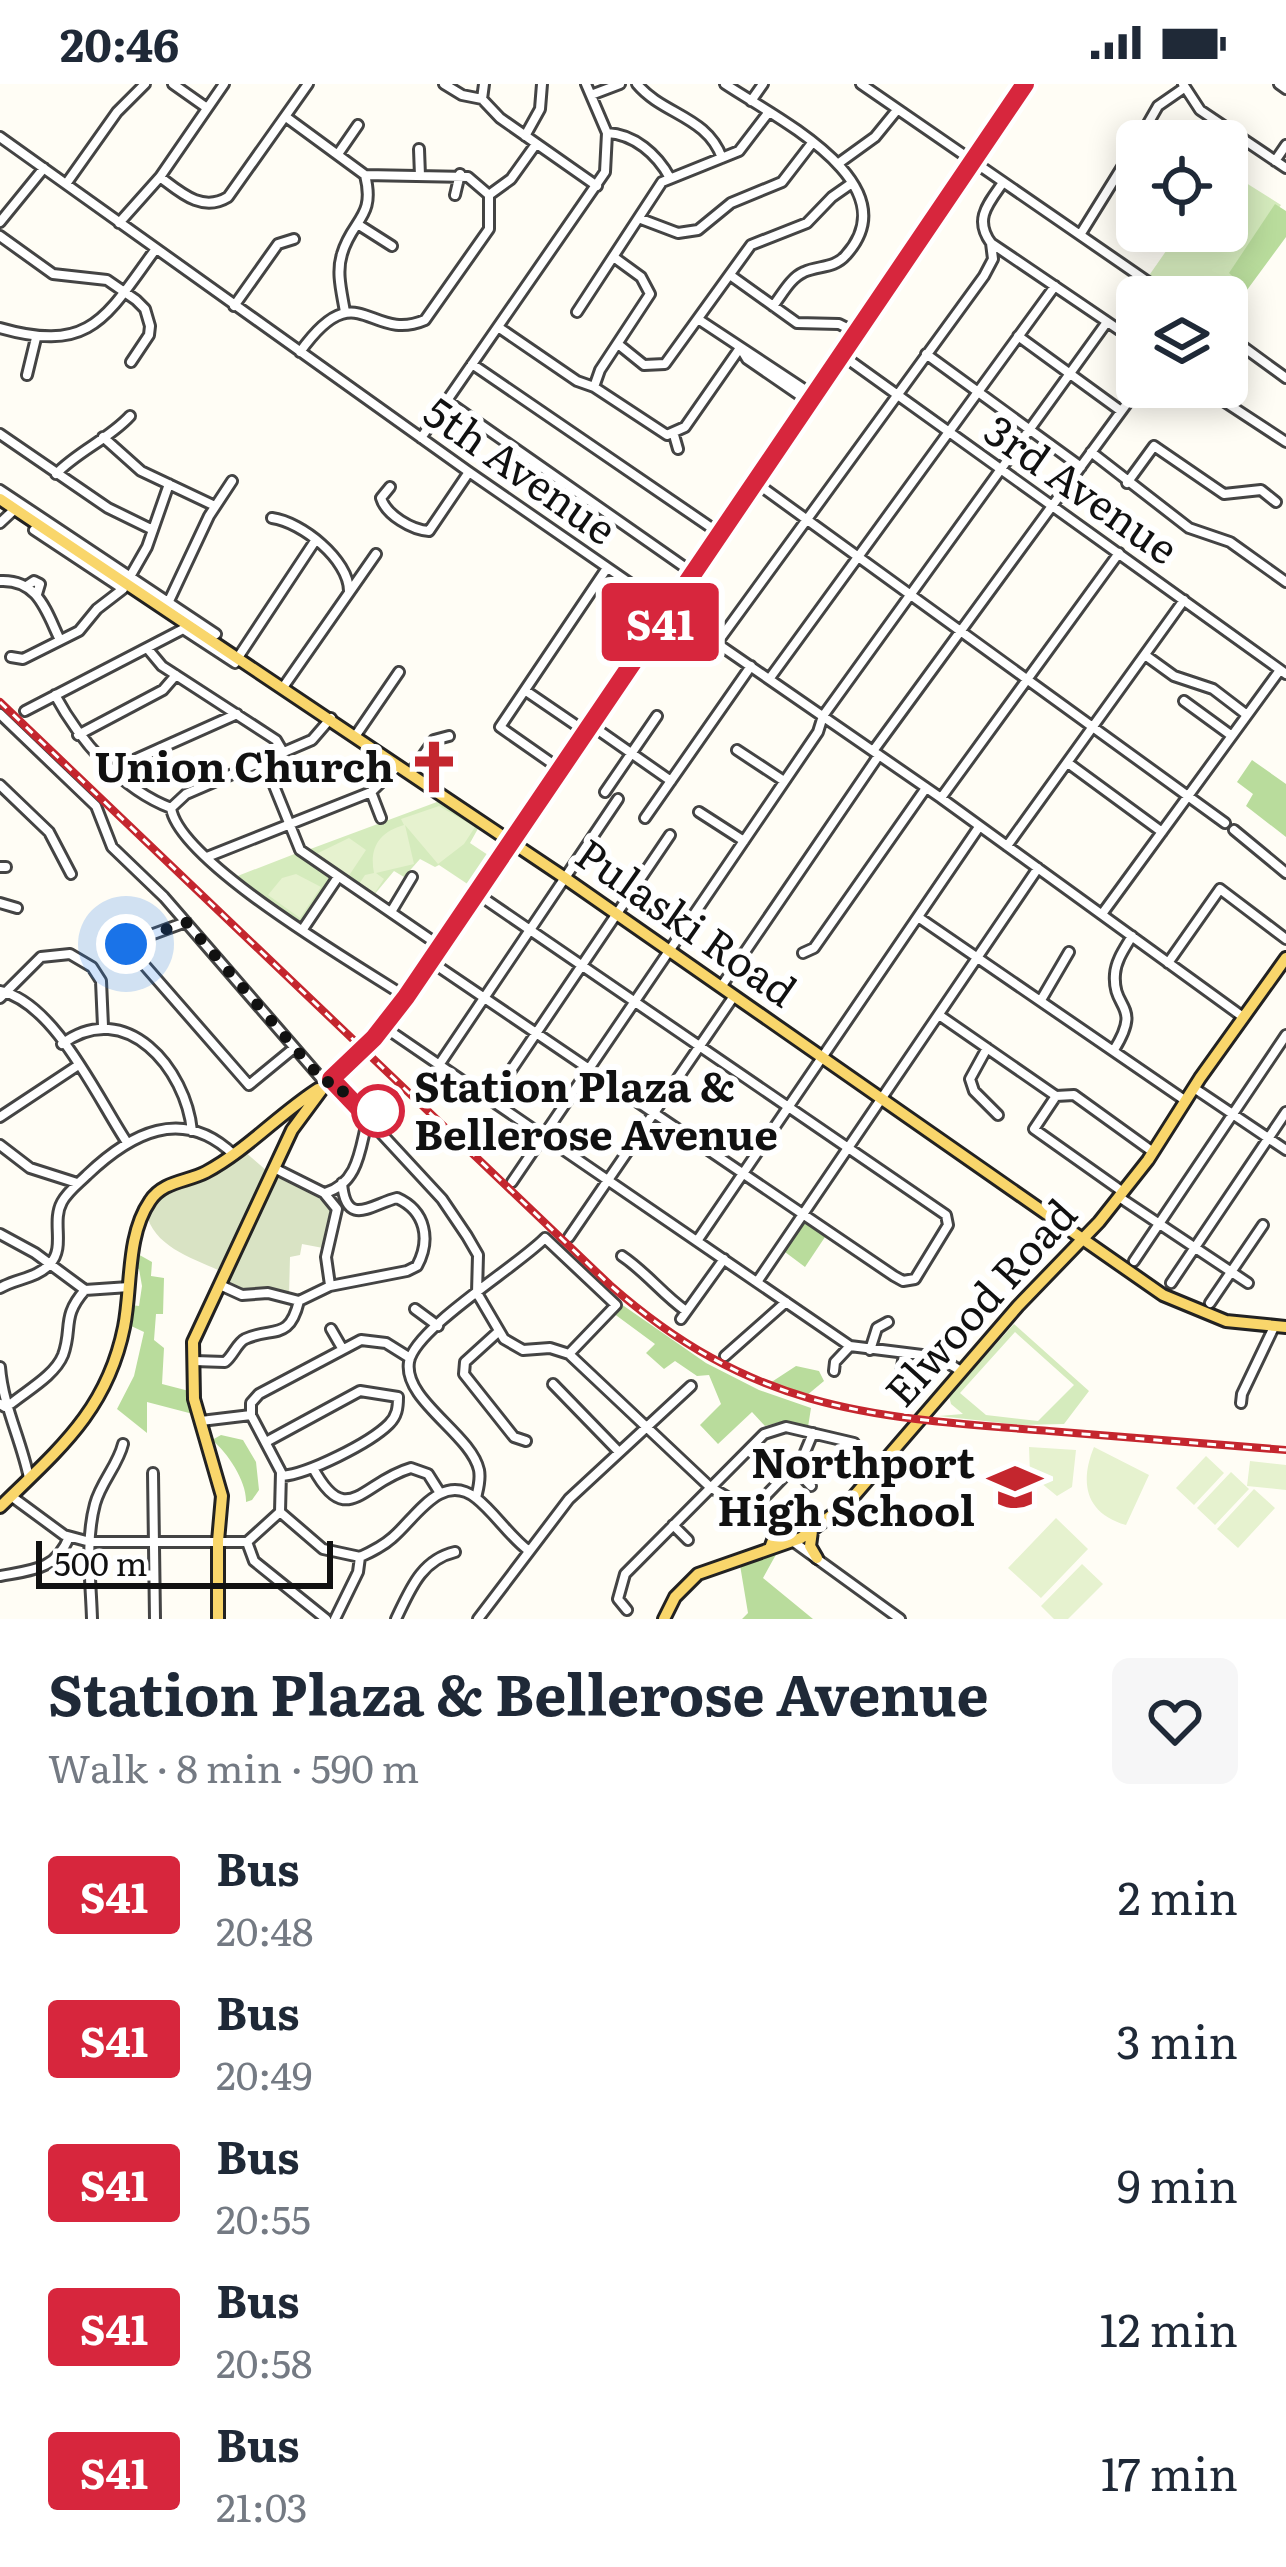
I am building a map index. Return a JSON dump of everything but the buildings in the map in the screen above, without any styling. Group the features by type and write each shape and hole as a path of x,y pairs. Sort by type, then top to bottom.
{"main road":[{"path":"0,1507 74,1434 102,1395 123,1332 139,1226 151,1198 164,1186 204,1173 234,1155 328,1082 384,1027 1025,84"},
{"name":"Pulaski Road","path":"0,499 167,605 186,627 239,656 565,878 1144,1283 1226,1321 1280,1327"},
{"name":"Elwood Road","path":"664,1619 675,1597 698,1574 793,1541 848,1503 1121,1195 1243,1017 1281,975 1286,958"},
{"path":"218,1619 223,1496 194,1400 196,1329 292,1130 328,1082"},
{"path":"770,1548 775,1535 771,1525"},
{"path":"812,1532 810,1546 817,1558"}],"street":[{"path":"66,184 117,112 145,84"},
{"path":"173,84 207,108"},
{"path":"118,223 160,177 224,84"},
{"path":"160,177 188,197 218,203 237,188 308,84"},
{"path":"444,84 461,95 482,99 496,115 597,186"},
{"path":"482,99 484,84"},
{"path":"525,136 540,110 542,84"},
{"path":"421,438 597,186 607,161 607,133 586,84"},
{"path":"591,95 620,84"},
{"path":"637,84 648,96 711,135 722,158"},
{"path":"725,84 839,163 865,213 858,239 840,261 800,273 773,307"},
{"path":"751,101 763,84"},
{"path":"861,84 1139,276"},
{"path":"1152,120 1166,98 1184,86 1200,110 1286,168"},
{"path":"839,163 875,137 897,110"},
{"path":"578,312 641,219 652,194 670,178 746,145 768,113"},
{"path":"286,117 364,175 460,174 489,195 489,230 429,316 401,326 364,312 345,312 318,327 300,352"},
{"path":"338,154 358,125"},
{"path":"607,133 622,135 649,151 670,178"},
{"name":"5th Avenue","path":"0,137 469,472 941,798 1243,1017"},
{"path":"641,219 678,233 698,230 731,203 782,182 812,142"},
{"path":"489,195 512,179 536,144"},
{"path":"1275,161 1286,145"},
{"path":"419,149 420,176"},
{"path":"0,222 44,168"},
{"path":"455,195 460,174"},
{"path":"345,312 340,258 369,200 364,175"},
{"path":"1080,235 1116,176"},
{"path":"618,344 644,365 658,367 670,359 752,245 807,223 852,183"},
{"path":"1002,184 983,214 982,228 992,243 1116,328"},
{"path":"359,225 392,246"},
{"path":"0,236 53,274 106,280 125,290 145,310 150,326 131,362"},
{"path":"234,306 278,244 294,239"},
{"path":"717,643 990,268 992,243"},
{"path":"0,328 36,338 64,337 87,329 155,250"},
{"path":"594,387 600,370 650,295 641,277 615,258"},
{"path":"729,275 806,326 839,324 855,332"},
{"path":"770,679 1055,286"},
{"path":"698,320 810,398"},
{"path":"512,1182 818,732 823,716 1107,322"},
{"path":"498,327 660,433 674,434 685,427 740,348"},
{"path":"1018,336 1121,411"},
{"path":"27,375 36,338"},
{"path":"1248,350 1286,378"},
{"name":"3rd Avenue","path":"841,354 1283,672"},
{"path":"926,354 1081,467"},
{"path":"472,364 718,533"},
{"path":"447,401 693,572"},
{"path":"721,987 876,753 1123,408"},
{"path":"1234,408 1286,442"},
{"path":"56,474 75,454 130,416"},
{"path":"0,434 108,508 153,530"},
{"path":"674,434 679,449"},
{"path":"103,437 141,471 215,506"},
{"path":"1127,482 1154,446 1224,494 1261,490 1276,502"},
{"path":"1091,452 1190,527 1231,542 1286,582"},
{"path":"389,487 381,498 383,506 431,534 469,472"},
{"path":"216,634 167,605 232,481"},
{"path":"754,481 1225,823"},
{"path":"11,658 23,659 87,626 97,609 127,583 169,484"},
{"path":"0,490 127,583"},
{"path":"0,524 15,509"},
{"path":"272,518 283,519 342,563 349,592"},
{"path":"34,530 127,583"},
{"path":"239,656 315,541"},
{"path":"941,798 1119,553"},
{"path":"284,686 376,554"},
{"path":"560,769 500,728 607,568"},
{"path":"0,581 28,585 60,640"},
{"path":"1007,846 1184,600"},
{"path":"25,711 186,627 329,721 312,740 186,794 171,808"},
{"path":"147,649 162,666 276,740 283,752"},
{"path":"1145,656 1174,676 1213,689 1247,715"},
{"path":"645,818 751,666"},
{"path":"356,735 399,672"},
{"path":"1102,914 1283,672"},
{"path":"78,735 163,690 176,675"},
{"path":"526,691 671,782"},
{"path":"55,695 78,735 140,793 171,808"},
{"path":"1184,700 1232,736"},
{"path":"0,714 96,806 112,847 186,922 294,1048 368,1117 442,1198 476,1249 477,1294 498,1332 515,1347 569,1354 710,1487 751,1511 900,1619"},
{"path":"114,769 237,714"},
{"path":"604,792 657,716"},
{"path":"206,857 370,792 404,770 434,740 449,736"},
{"path":"737,750 784,781"},
{"path":"264,760 300,850 440,946"},
{"path":"1067,763 1162,832"},
{"path":"0,785 49,832 71,874"},
{"path":"803,953 814,948 926,788"},
{"path":"370,792 382,818"},
{"path":"439,1065 618,799"},
{"path":"171,808 174,823 228,879 406,997"},
{"path":"699,812 744,841"},
{"path":"697,1241 980,826"},
{"path":"1234,830 1286,873"},
{"path":"491,1100 670,835"},
{"path":"757,1282 1038,868"},
{"path":"303,929 338,877"},
{"path":"391,912 412,877"},
{"path":"1168,963 1220,890 1286,939"},
{"path":"430,961 903,1282 915,1279 948,1226 946,1215 476,893"},
{"path":"0,903 17,908"},
{"path":"918,917 1186,1101"},
{"path":"186,922 126,944 250,1084 294,1048"},
{"path":"1114,1050 1128,1022 1116,969 1132,936"},
{"path":"1041,1000 1070,952"},
{"path":"104,1026 101,981 92,967 70,954 41,957 2,994 41,1013 126,1141"},
{"path":"569,1237 734,996"},
{"path":"939,1015 1056,1096 1074,1095 1153,1152"},
{"path":"62,1044 78,1033 104,1026 134,1038 159,1056 185,1097 192,1131"},
{"path":"384,1027 850,1346 938,1357 961,1371"},
{"path":"1135,1261 1286,1035"},
{"path":"987,1048 970,1079 974,1091 998,1115"},
{"path":"0,1117 77,1066"},
{"path":"1194,1088 1286,1150"},
{"path":"1056,1096 1034,1129 1247,1283"},
{"path":"1171,1283 1286,1112"},
{"path":"324,1193 337,1190 362,1154 368,1117"},
{"path":"0,1288 34,1276 50,1264 58,1247 56,1216 77,1184 126,1141 159,1130 192,1131 234,1155"},
{"path":"0,1145 30,1168 77,1184"},
{"path":"274,1168 324,1193 338,1214 326,1257 330,1286"},
{"path":"219,1285 242,1295 268,1293 299,1301 330,1286 412,1270 425,1247 421,1219 410,1204 389,1199 363,1212 346,1201 343,1183"},
{"path":"1210,1303 1263,1226"},
{"path":"0,1234 85,1290 129,1287"},
{"path":"476,1498 480,1479 476,1461 413,1385 410,1358 482,1284 523,1261 545,1238 616,1305 569,1354"},
{"path":"622,1256 641,1269 683,1315 724,1259"},
{"path":"3,1406 62,1358 67,1319 85,1290"},
{"path":"194,1360 225,1362 242,1341 278,1332 292,1320 299,1301"},
{"path":"724,1356 786,1302"},
{"path":"415,1309 438,1326"},
{"path":"870,1350 877,1328 888,1322"},
{"path":"1241,1403 1241,1394 1280,1327"},
{"path":"332,1329 342,1348"},
{"path":"498,1332 465,1362 465,1376 514,1437 526,1442"},
{"path":"10,1496 70,1537 90,1542 248,1542 280,1512 282,1476 251,1415 251,1403 259,1394 361,1340 377,1340 410,1358"},
{"path":"834,1371 850,1346"},
{"path":"899,1384 904,1354"},
{"path":"0,1367 3,1406 29,1478"},
{"path":"553,1384 619,1452"},
{"path":"282,1476 313,1468 383,1429 396,1414 398,1397 413,1385"},
{"path":"478,1619 569,1498 691,1386"},
{"path":"266,1442 360,1390 398,1397"},
{"path":"201,1421 251,1415"},
{"path":"627,1610 618,1599 621,1582 771,1429 786,1427 854,1443"},
{"path":"751,1511 794,1468 809,1449 813,1433"},
{"path":"92,1619 90,1542 95,1505 123,1444"},
{"path":"313,1468 327,1494 337,1500 350,1499 411,1468 428,1474 440,1493"},
{"path":"794,1468 811,1486"},
{"path":"153,1473 154,1619"},
{"path":"280,1512 323,1549 360,1557 387,1542 440,1493 459,1492 476,1498 530,1551"},
{"path":"673,1526 688,1540"},
{"path":"0,1576 50,1565 70,1537"},
{"path":"248,1542 254,1561 330,1619 358,1572 360,1557"},
{"path":"396,1619 419,1575 439,1556 455,1552"}],"green space":[{"path":"1248,184 1281,205 1232,276 1149,276 1165,252 1248,252"},
{"path":"1275,204 1286,211 1286,237 1248,289 1248,276 1229,273 1243,252 1248,252 1248,244"},
{"path":"1252,760 1286,784 1286,837 1246,806 1253,794 1237,782"},
{"path":"445,799 480,825 470,843 491,857 472,887 439,865 420,859 404,877 394,871 374,895 305,851"},
{"path":"439,806 475,827 464,844 438,864 405,825 414,864 376,873 384,879 374,894 359,884 365,875 374,873 373,856 382,837 404,825 401,819"},
{"path":"349,838 366,850 348,877 314,855"},
{"path":"297,853 333,878 302,923 235,877"},
{"path":"296,874 321,887 300,918 268,895 282,878"},
{"path":"244,1151 267,1171 218,1270 164,1242 146,1212 156,1196"},
{"path":"276,1173 326,1198 334,1213 323,1248 302,1244 300,1255 290,1257 289,1295 225,1283"},
{"path":"802,1218 827,1234 805,1267 781,1249"},
{"path":"136,1253 152,1262 151,1276 164,1278 163,1314 156,1314 154,1340 164,1348 162,1384 189,1391 193,1414 147,1402 147,1433 117,1409 134,1376 144,1332 129,1325 131,1305 139,1306 142,1286 139,1269 134,1267"},
{"path":"621,1304 706,1363 759,1390 811,1408 808,1427 780,1422 765,1426 752,1412 718,1444 700,1425 721,1404 709,1375 697,1376 675,1361 664,1369 646,1353 655,1344 613,1313"},
{"path":"1014,1324 1089,1391 1064,1424 1021,1425 939,1416 963,1414 949,1396","holes":["1015,1332 1074,1385 1038,1421 986,1415 960,1393"]},
{"path":"796,1366 819,1371 824,1381 806,1396 770,1383"},
{"path":"221,1435 243,1440 256,1462 259,1490 252,1500 246,1502 235,1468 212,1440"},
{"path":"1029,1447 1076,1450 1072,1487 1057,1496 1030,1474"},
{"path":"1094,1447 1149,1475 1126,1525 1101,1513 1089,1494 1087,1472"},
{"path":"1206,1456 1224,1473 1194,1505 1176,1488"},
{"path":"1250,1461 1286,1465 1286,1490 1247,1486"},
{"path":"1231,1472 1249,1489 1215,1525 1197,1508"},
{"path":"1254,1489 1275,1508 1238,1548 1217,1529"},
{"path":"1056,1518 1088,1549 1041,1598 1008,1568"},
{"path":"784,1540 763,1578 813,1619 742,1619 748,1613 740,1565"},
{"path":"1082,1564 1103,1584 1068,1619 1054,1619 1041,1606"}],"railway":[{"path":"0,702 610,1285 714,1359 764,1383 869,1412 1286,1450"}],"bus line":[{"name":"S41","path":"391,1098 370,1120 331,1079 374,1038 406,997 1025,84"}],"place":[{"name":"Union Church","path":"434,767"},
{"name":"Station Plaza & Bellerose Avenue","path":"378,1111"},
{"name":"Northport High School","path":"1015,1487"}],"route":[{"path":"126,944 186,922 326,1084 331,1079 370,1120 378,1111"}]}
